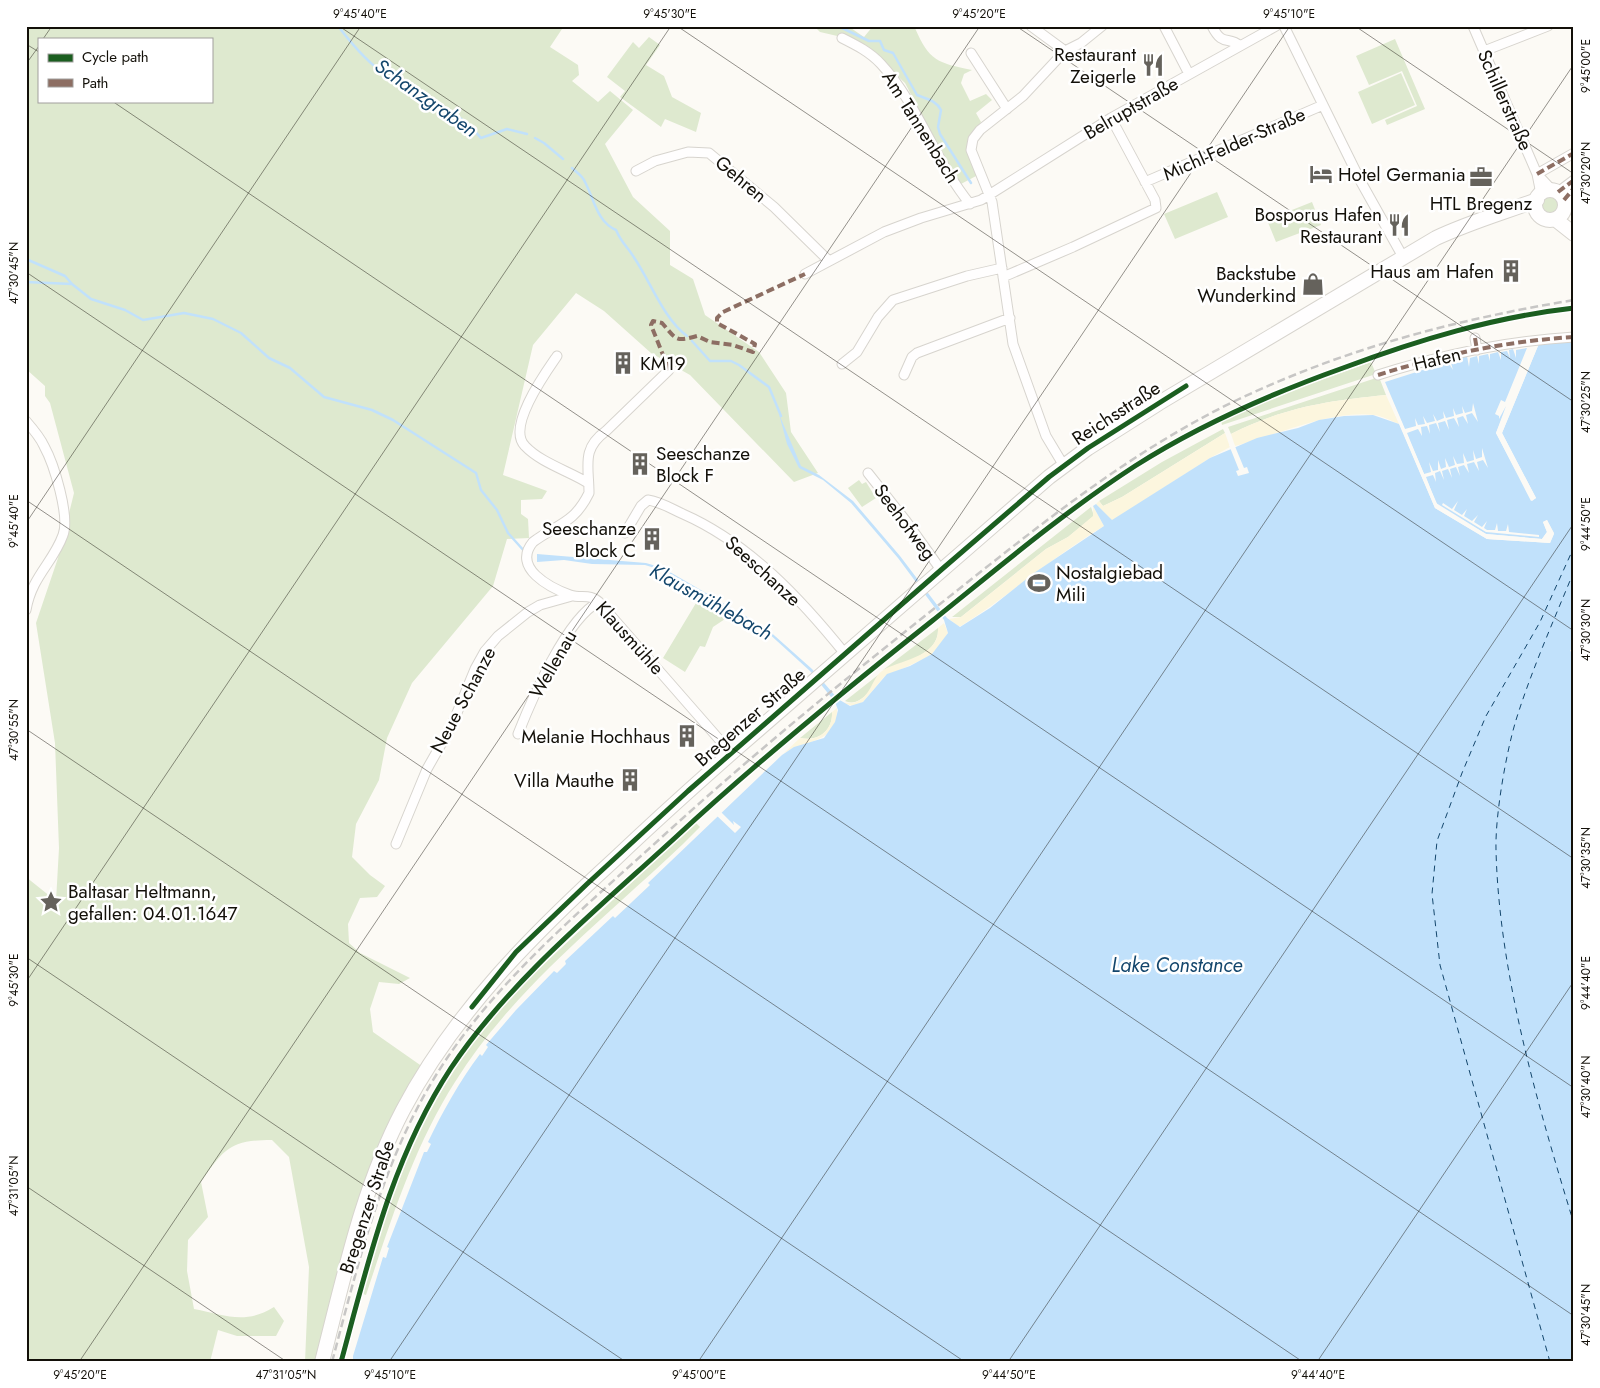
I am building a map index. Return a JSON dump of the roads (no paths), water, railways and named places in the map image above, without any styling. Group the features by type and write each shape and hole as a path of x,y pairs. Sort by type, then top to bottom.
{"main road":[{"name":"Reichsstraße","path":"1508,211 1539,214 1545,219 1553,201"},
{"name":"Reichsstraße","path":"1064,466 1146,410 1422,246 1470,221 1553,201"},
{"path":"1553,201 1574,225"},
{"path":"1553,201 1574,234"},
{"name":"Bregenzer Straße","path":"322,1362 352,1247 374,1175 403,1109 435,1057 492,981 522,946 731,754 941,570 1064,466"}],"street":[{"path":"1031,26 1065,51"},
{"path":"1064,466 1050,444 1014,347 989,195 974,161 972,144 980,130 1022,96 1065,51 1081,43 1102,26"},
{"path":"1164,26 1189,74"},
{"path":"1212,26 1217,37 1222,40 1236,42 1240,46"},
{"name":"Belruptstraße","path":"989,195 1111,118 1276,26"},
{"path":"1284,26 1360,182 1403,257"},
{"name":"Schillerstraße","path":"1473,26 1537,174 1553,201"},
{"path":"1484,51 1548,26"},
{"name":"Am Tannenbach","path":"842,38 871,55 891,77 915,113 932,147 970,204"},
{"path":"971,53 1006,108"},
{"name":"Michl-Felder-Straße","path":"1145,182 1323,105"},
{"name":"Michl-Felder-Straße","path":"1002,273 1153,210 1157,203 1111,118"},
{"name":"Gehren","path":"636,171 655,161 688,152 709,153 774,206 828,260"},
{"path":"1537,174 1574,153"},
{"path":"1553,201 1574,180"},
{"path":"1553,201 1574,188"},
{"path":"805,274 828,260 884,232 921,218 970,204 989,195"},
{"path":"842,364 857,352 878,317 893,300 967,276 1002,273"},
{"path":"904,375 912,357 917,353 1010,318"},
{"name":"Hafen","path":"1379,376 1396,366 1536,340 1574,337"},
{"name":"Hafen","path":"1475,338 1477,350"},
{"path":"557,356 529,402 521,425 520,438 528,449 588,483"},
{"name":"Klausmühle","path":"669,370 606,431 595,439 589,451 589,494 570,520 533,542 527,557 530,568 536,578 572,596 590,596 599,602 731,754"},
{"path":"26,421 46,448 66,520 62,537 34,585 26,610"},
{"name":"Seehofweg","path":"868,473 941,570"},
{"name":"Seeschanze","path":"625,533 641,506 648,500 662,504 719,532 757,560 775,577 846,655"},
{"name":"Neue Schanze","path":"396,844 428,769 452,725 475,669 485,651 498,636 528,612 540,605 572,596"},
{"name":"Wellenau","path":"518,734 533,695 556,655 582,615 591,606 599,602"}],"water":[{"name":"Lake Constance","path":"1574,339 1574,645 1570,651 1574,653 1574,1362 353,1362 353,1356 383,1257 386,1258 389,1248 387,1247 424,1152 427,1152 431,1144 428,1142 465,1075 480,1054 482,1056 488,1047 486,1045 516,1010 554,971 557,973 566,964 565,961 613,916 615,918 650,885 648,883 782,755 794,747 824,738 835,722 838,710 835,702 810,671 766,631 661,570 645,565 592,564 564,560 537,562 537,554 646,563 663,568 766,628 812,669 838,699 850,706 863,702 887,674 910,666 932,654 948,633 944,620 898,558 851,503 823,480 799,468 787,444 779,414 801,466 819,475 853,501 900,556 947,618 960,627 990,608 1034,573 1104,526 1093,506 1096,504 1112,520 1210,458 1257,438 1298,428 1319,420 1344,416 1373,415 1399,424 1435,508 1487,539 1550,543 1554,534 1547,520 1543,522 1547,532 1542,539 1486,534 1438,506 1382,377 1421,366 1533,342 1496,433 1532,501 1536,498 1502,433 1540,341"}],"waterway":[{"name":"Schanzgraben","path":"338,26 374,66 388,76 449,110 481,138 507,129 527,134"},
{"path":"838,26 869,41 880,41 884,50 893,53 917,95 930,100 939,107 941,110 938,127 940,134 971,183"},
{"name":"Schanzgraben","path":"535,138 563,159"},
{"name":"Schanzgraben","path":"572,168 584,180 600,216 604,222 616,230 671,320 687,336"},
{"path":"26,259 65,276 72,284"},
{"name":"Klausmühlebach","path":"26,282 72,284 91,299 125,310 143,320 184,313 213,319 241,333 269,358 290,368 324,397 372,410 393,420 476,473 481,490 497,510 508,533 525,552"},
{"name":"Schanzgraben","path":"692,341 710,361 731,361 769,387 781,416"}],"railway":[{"path":"332,1362 363,1249 387,1176 418,1106 461,1038 514,976 572,918 765,747 869,660 1047,520 1120,468 1197,421 1237,400 1278,382 1360,351 1444,327 1574,300"}],"place":[{"name":"Restaurant Zeigerle","path":"1153,65"},
{"name":"Hotel Germania","path":"1321,174"},
{"name":"HTL Bregenz","path":"1481,177"},
{"name":"Bosporus Hafen Restaurant","path":"1399,225"},
{"name":"Haus am Hafen","path":"1511,271"},
{"name":"Backstube Wunderkind","path":"1313,284"},
{"name":"KM19","path":"623,363"},
{"name":"Seeschanze Block F","path":"640,464"},
{"name":"Seeschanze Block C","path":"652,539"},
{"name":"Nostalgiebad Mili","path":"1039,583"},
{"name":"Melanie Hochhaus","path":"687,736"},
{"name":"Villa Mauthe","path":"630,780"},
{"name":"Baltasar Heltmann, gefallen: 04.01.1647","path":"51,902"}]}
